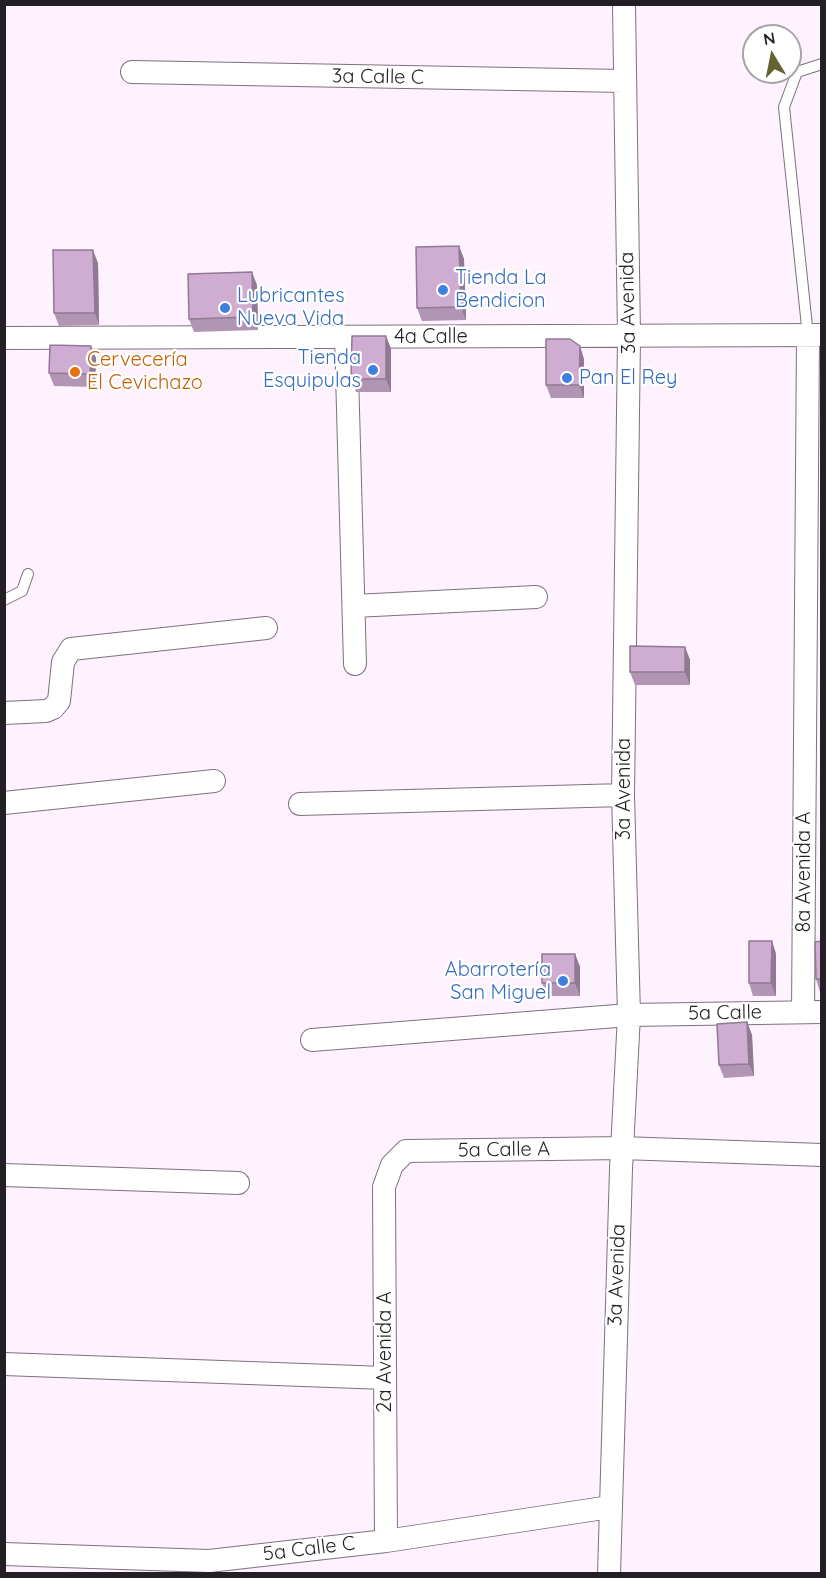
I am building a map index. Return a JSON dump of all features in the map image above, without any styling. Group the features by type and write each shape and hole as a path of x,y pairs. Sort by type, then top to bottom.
{"street":[{"name":"3a Avenida","path":"609,1574 622,1148 629,1015 623,795 629,337 624,4"},
{"name":"3a Calle C","path":"132,72 624,81"},
{"name":"4a Calle","path":"4,338 815,336"},
{"name":"8a Avenida A","path":"812,1012 815,336"},
{"path":"346,337 355,664"},
{"path":"354,606 536,597"},
{"path":"4,713 46,711 53,708 59,701 63,662 71,649 266,628"},
{"path":"4,803 214,781"},
{"path":"300,804 623,795"},
{"name":"5a Calle","path":"312,1040 629,1015 812,1012"},
{"name":"5a Calle A","path":"392,1165 406,1151 622,1148 822,1155"},
{"name":"2a Avenida A","path":"386,1540 384,1187 392,1165"},
{"path":"4,1175 238,1183"},
{"path":"4,1364 385,1378"},
{"name":"5a Calle C","path":"4,1554 209,1561 386,1540 610,1507"}],"lane":[{"path":"815,336 784,107 797,72 822,64"},
{"path":"4,600 22,591 28,574"}],"building":[{"name":"Tienda La Bendicion","path":"459,246 461,307 417,308 416,247"},
{"path":"53,250 93,250 95,313 54,313"},
{"name":"Lubricantes Nueva Vida","path":"252,272 253,317 189,319 188,274"},
{"path":"352,336 386,336 386,379 351,379"},
{"name":"Pan El Rey","path":"546,339 570,339 580,346 579,385 546,385"},
{"path":"50,345 91,346 90,374 49,373"},
{"path":"630,646 685,647 685,672 630,672"},
{"path":"749,941 772,941 771,983 749,983"},
{"path":"822,941 822,979 816,979 815,942"},
{"path":"542,954 575,954 575,983 542,983"},
{"path":"747,1022 749,1064 719,1065 717,1024"}],"place":[{"name":"Tienda La Bendicion","path":"443,290"},
{"name":"Lubricantes Nueva Vida","path":"225,308"},
{"name":"Tienda Esquipulas","path":"373,370"},
{"name":"Cervecería El Cevichazo","path":"75,372"},
{"name":"Pan El Rey","path":"567,378"},
{"name":"Abarrotería San Miguel","path":"563,981"}]}
